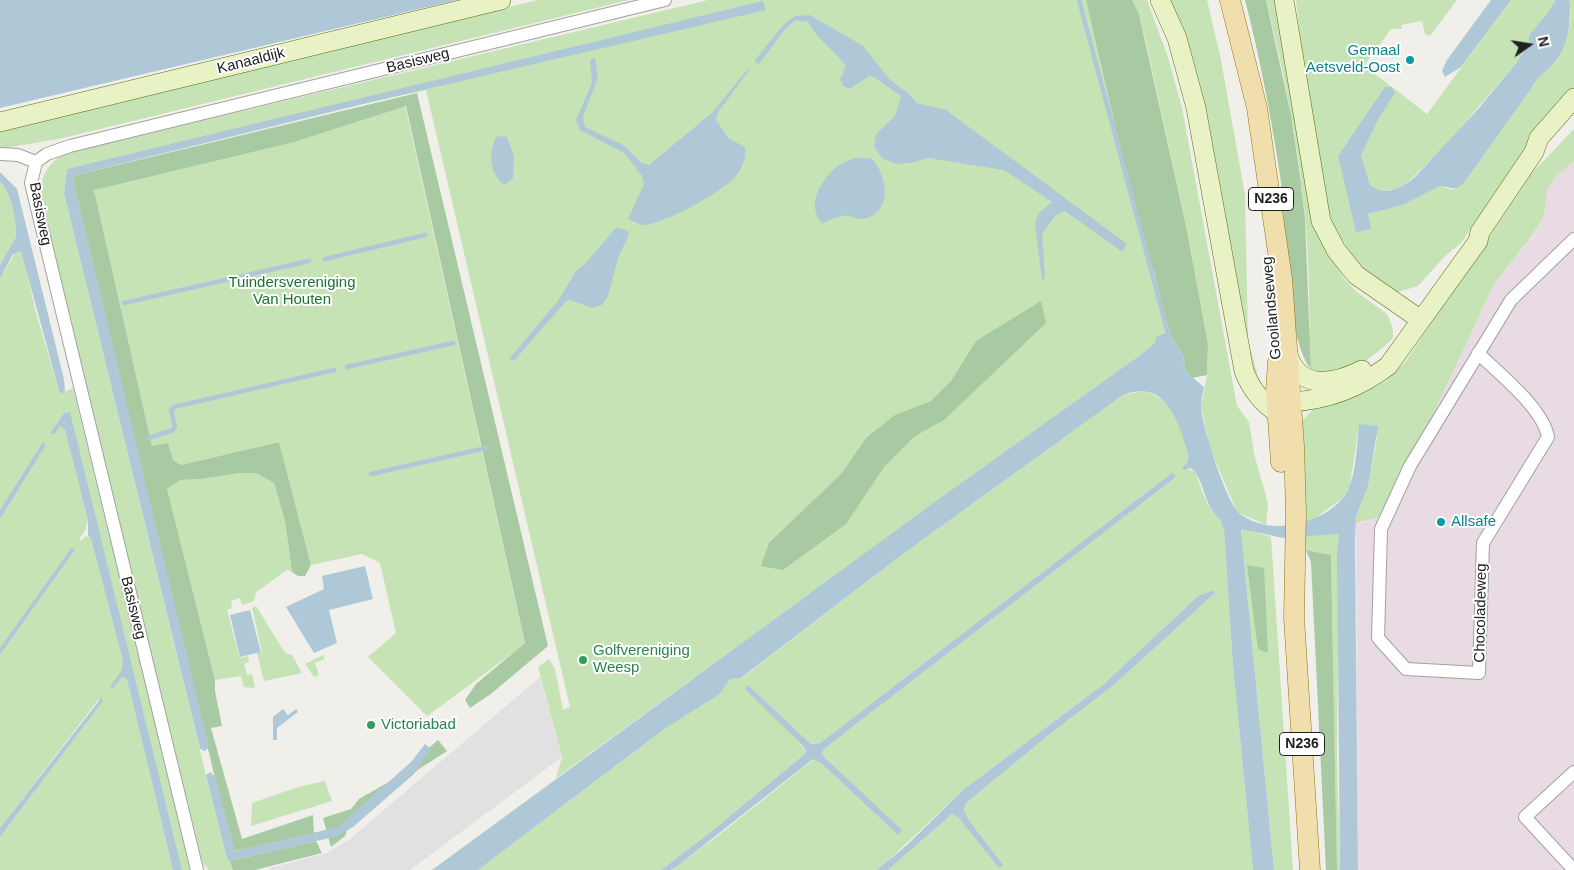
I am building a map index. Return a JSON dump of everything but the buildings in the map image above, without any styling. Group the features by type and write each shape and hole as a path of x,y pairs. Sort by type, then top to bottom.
{"main road":[{"name":"Gooilandseweg","path":"1222,0 1236,60 1258,184 1268,260 1278,374 1276,391 1284,407"},
{"name":"Gooilandseweg","path":"1230,0 1257,108 1282,279 1288,354 1284,407 1290,513 1288,601 1294,618 1310,870"}],"street":[{"name":"Kanaaldijk","path":"0,122 502,0"},
{"name":"Basisweg","path":"197,870 31,183 36,162 46,154 70,146 665,0"},
{"path":"1160,0 1177,38 1196,108 1244,371 1250,386 1271,409 1330,397 1374,377 1388,366 1406,344 1417,317"},
{"path":"1284,0 1321,221 1336,250 1356,275 1417,317"},
{"path":"1288,354 1296,371 1303,377 1325,382 1360,371 1376,361 1417,317 1478,241 1480,232 1534,152 1539,138 1574,98"},
{"path":"1534,152 1547,145 1574,115"},
{"path":"0,154 18,155 36,162"},
{"name":"Chocoladeweg","path":"1478,353 1538,413 1546,428 1548,437 1482,543 1479,673 1406,669 1378,638 1381,529 1410,466 1478,353 1510,300 1574,239"},
{"path":"1574,772 1524,817 1574,870"}],"shaded area":[{"path":"1574,161 1574,870 1358,870 1356,523 1365,522 1396,494 1494,284 1533,236 1544,216 1547,191 1555,177"},
{"path":"540,677 562,757 410,870 270,870 270,868 327,853 350,839"}],"green space":[{"path":"538,0 629,0 63,138 0,149 0,129"},
{"path":"708,0 1086,0 1174,328 1139,356 556,778 562,757 538,667 549,659 555,669 563,710 570,707 426,90 67,169 64,193 206,775 227,859 230,861 233,870 209,870 203,864 44,218 41,190 44,175 48,168 63,154"},
{"path":"1086,0 1132,0 1139,14 1186,226 1208,344 1207,375 1192,378 1186,372 1183,356 1169,332 1154,270 1147,263"},
{"path":"1132,0 1147,0 1168,57 1182,108 1237,406 1249,422 1254,454 1268,506 1266,525 1237,512 1209,446 1201,406 1207,375 1208,344 1186,226 1146,42 1139,14"},
{"path":"1170,0 1207,0 1221,60 1245,195 1248,340 1257,373 1257,382 1251,375"},
{"path":"1245,0 1266,0 1291,115 1305,219 1311,369 1302,354 1291,306 1280,175 1265,87"},
{"path":"1266,0 1275,0 1321,240 1345,280 1358,293 1387,314 1393,328 1393,338 1371,357 1357,366 1340,370 1316,373 1311,369 1308,255 1302,189 1290,107"},
{"path":"1296,0 1457,0 1430,36 1425,34 1422,21 1401,25 1402,29 1391,29 1366,63 1366,67 1427,114 1511,0 1555,0 1549,11 1529,35 1529,44 1517,62 1443,148 1407,183 1396,189 1380,191 1370,185 1366,178 1361,156 1377,122 1395,93 1347,143 1338,156 1367,214 1403,205 1440,186 1452,190 1464,183 1539,77 1559,57 1570,25 1569,0 1574,0 1574,89 1536,135 1461,243 1444,257 1418,286 1398,292 1372,277 1355,261 1334,226 1327,206 1305,83"},
{"path":"417,93 548,646 492,693 470,708 465,700 476,684 525,643 406,106 294,142 94,190 152,446 168,443 173,460 181,465 279,442 311,565 305,576 298,576 292,572 285,521 274,483 256,473 180,480 167,489 215,680 215,691 222,726 211,728 242,839 313,815 314,833 237,851 234,849 214,774 72,176"},
{"name":"Tuindersvereniging Van Houten","path":"405,105 525,644 427,716 368,657 396,633 380,563 362,554 311,565 279,442 181,465 152,446 94,190"},
{"path":"1574,129 1574,161 1555,177 1547,191 1544,216 1532,236 1494,284 1396,494 1383,516 1356,523 1356,516 1368,487 1377,438 1359,425 1350,485 1343,498 1311,521 1304,522 1299,424 1318,404 1376,387 1387,380 1406,361 1532,173"},
{"path":"0,181 10,200 14,215 16,237 0,265"},
{"path":"16,251 21,251 23,255 36,313 60,394 73,388 191,870 182,870 69,412 64,413 50,433 54,435 60,426 65,430 88,521 85,531 79,539 81,541 86,536 91,539 123,661 121,671 111,690 122,677 127,679 173,870 0,870 0,837 103,701 98,700 0,828 0,655 75,550 72,548 0,648 0,519 46,445 43,443 0,510 0,279"},
{"path":"1041,301 1046,323 944,420 915,436 884,467 846,524 783,570 761,566 769,543 841,474 867,437 895,415 931,401 951,381 976,341"},
{"path":"1143,391 1159,398 1172,409 1187,450 1187,463 1182,467 1195,472 1211,510 1220,519 1224,530 1233,666 1253,870 888,870 952,814 959,818 1003,865 969,820 964,810 966,803 1055,730 1114,685 1215,593 1214,590 1198,596 1105,683 963,790 878,870 671,870 715,838 814,759 821,763 898,835 826,759 822,753 824,749 1176,477 1173,472 820,743 811,744 748,685 807,752 712,831 661,870 478,870 663,730 720,694 730,678 742,678 907,551 1123,395"},
{"path":"256,473 274,483 285,521 292,572 287,570 256,592 254,601 242,605 240,598 231,601 232,608 227,610 240,658 248,656 249,662 244,664 247,675 252,674 255,688 244,687 241,676 215,680 167,489 180,480"},
{"path":"1241,528 1271,537 1293,870 1274,870"},
{"path":"1339,534 1337,754 1340,870 1337,870 1331,555 1306,550 1306,536"},
{"path":"1306,550 1331,555 1337,870 1326,870 1311,562"},
{"path":"1247,565 1264,568 1268,653 1258,649"},
{"path":"256,606 285,653 292,655 302,673 264,681 257,653 262,652 252,608"},
{"path":"323,655 325,659 315,663 319,675 314,677 305,664"},
{"path":"438,740 447,751 419,769 350,823 345,836 331,847 323,818 351,809 359,799 392,780"},
{"path":"325,781 332,801 251,826 252,803 298,787"},
{"path":"316,841 322,853 255,870 233,870 230,861"}],"water":[{"path":"0,0 457,0 0,108"},
{"path":"1491,0 1511,0 1461,67 1445,77 1442,71 1447,60"},
{"path":"1555,0 1569,0 1570,4 1569,28 1563,49 1554,63 1537,80 1464,183 1455,188 1440,186 1403,205 1368,214 1371,229 1356,232 1338,156 1385,87 1392,87 1395,93 1377,122 1361,156 1370,185 1376,189 1387,191 1405,185 1415,177 1479,108 1517,62 1529,44 1529,35 1549,11"},
{"path":"763,1 766,10 363,104 72,176 209,747 205,751 200,749 64,193 67,169"},
{"path":"810,15 863,46 890,80 908,93 917,103 946,110 1127,244 1122,252 1065,211 1055,216 1042,233 1045,278 1042,280 1035,223 1039,213 1052,202 1004,170 928,158 910,163 896,164 882,158 874,147 876,134 895,116 901,96 874,77 869,76 850,89 843,86 840,79 846,66 816,34 808,22 796,20 786,28 759,64 755,62 784,24 795,16"},
{"path":"595,58 598,78 583,116 585,127 623,145 642,163 649,165 712,113 748,69 750,69 718,112 716,120 728,138 745,147 744,162 736,176 707,198 652,224 643,225 628,219 644,184 642,176 624,153 580,130 576,120 592,83 590,60"},
{"path":"497,136 507,137 514,156 513,178 505,185 496,176 493,169 491,155"},
{"path":"855,158 871,158 877,165 884,183 885,192 880,209 864,219 842,216 822,223 815,209 815,202 820,187 836,167"},
{"path":"0,172 17,189 64,379 65,392 60,394 21,251 13,254 0,279 0,265 16,237 16,230 12,207 7,192 0,181"},
{"path":"616,228 626,230 629,234 618,258 608,296 602,305 592,308 570,300 565,302 514,361 511,360 510,358 558,301 576,271 585,264"},
{"path":"1169,332 1183,356 1186,372 1204,387 1201,404 1202,415 1221,479 1239,513 1251,520 1264,525 1293,525 1308,521 1333,507 1343,498 1351,483 1359,424 1378,426 1368,487 1356,516 1358,870 1340,870 1337,551 1339,534 1283,538 1241,529 1274,870 1253,870 1233,666 1224,530 1220,519 1211,508 1195,472 1190,468 1184,470 1182,467 1187,463 1188,453 1179,426 1169,407 1155,394 1136,392 1123,395 907,551 741,678 730,679 720,694 663,730 478,870 432,870 932,504 1139,356 1155,343 1156,337"},
{"path":"70,412 182,870 173,870 127,679 122,677 112,690 110,687 121,671 123,661 91,539 88,536 88,521 65,430 60,426 54,435 50,433 64,413"},
{"path":"43,442 46,445 0,519 0,510"},
{"path":"1173,472 1176,477 824,749 822,753 826,759 902,830 898,835 821,763 813,759 680,864 671,870 661,870 712,831 807,752 745,689 748,685 811,744 820,743"},
{"path":"72,547 75,550 0,655 0,648"},
{"path":"365,566 373,599 329,610 337,643 314,653 286,607 324,589 322,576"},
{"path":"1214,590 1215,593 1114,685 1055,730 966,803 964,810 969,820 1003,865 999,868 959,818 952,814 888,870 877,870 907,845 963,790 1105,683 1198,596"},
{"path":"250,610 261,652 240,657 230,615"},
{"path":"102,697 103,701 0,837 0,828"},
{"path":"283,709 288,715 296,709 298,712 277,728 277,740 273,740 273,717"},
{"path":"425,744 431,749 414,774 354,826 338,836 230,861 227,859 206,775 210,772 216,777 234,849 237,851 338,827 411,762"}],"waterway":[{"path":"1079,0 1169,337"},
{"path":"325,259 425,235"},
{"path":"124,303 309,261"},
{"path":"347,367 453,343"},
{"path":"149,438 173,430 175,427 171,410 174,407 334,370"},
{"path":"371,474 486,448"}],"place":[{"name":"Gemaal Aetsveld-Oost","path":"1410,60"},
{"name":"Allsafe","path":"1441,522"},
{"name":"Golfvereniging Weesp","path":"583,660"},
{"name":"Victoriabad","path":"371,725"}]}
